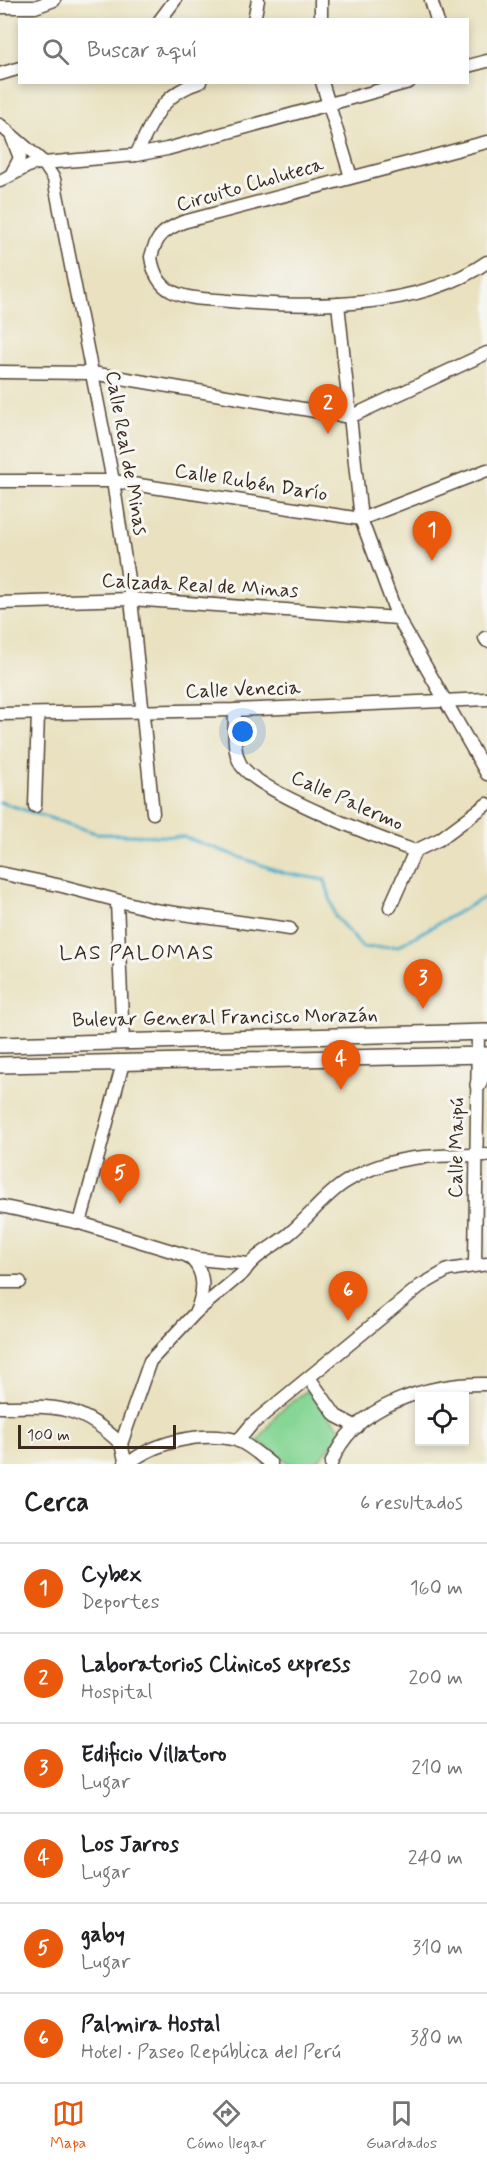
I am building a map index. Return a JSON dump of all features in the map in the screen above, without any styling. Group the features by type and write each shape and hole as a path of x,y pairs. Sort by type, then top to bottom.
{"main road":[{"name":"Bulevar General Francisco Morazán","path":"0,1045 482,1032"},
{"path":"0,1065 484,1057 478,1084"}],"street":[{"path":"0,7 34,7 54,0"},
{"path":"162,18 176,0"},
{"path":"254,18 258,0"},
{"path":"321,0 321,18"},
{"path":"431,0 436,18"},
{"path":"469,66 487,61"},
{"path":"0,74 18,69"},
{"path":"136,155 167,99 182,88 194,84"},
{"path":"322,84 351,177"},
{"path":"0,181 27,165 136,155 167,149 402,84"},
{"name":"Calle Real de Minas","path":"0,124 43,162 54,179 112,481 131,599 153,813"},
{"path":"10,134 20,158 12,173"},
{"name":"Circuito Choluteca","path":"487,142 246,204 166,229 154,244 151,257 159,281 171,291 193,297 247,302 338,304 435,289 466,277 487,262"},
{"path":"338,304 361,519 398,618 487,774"},
{"path":"0,372 92,373 350,417 487,353"},
{"name":"Calle Rubén Darío","path":"0,481 112,481 361,519 487,470"},
{"name":"Calzada Real de Minas","path":"0,603 131,599 398,618"},
{"name":"Calle Venecia","path":"0,714 144,713 487,699"},
{"name":"Calle Palermo","path":"235,710 236,746 242,765 262,786 415,851 440,839 487,804"},
{"path":"35,806 38,714"},
{"path":"390,907 415,851"},
{"path":"0,873 62,886 154,910 290,929"},
{"path":"117,902 123,1042"},
{"path":"482,1032 484,1057"},
{"path":"80,1223 123,1063"},
{"name":"Calle Maipú","path":"478,1084 482,1155 481,1264"},
{"path":"121,1444 150,1361 196,1312 244,1272 249,1264 290,1233 344,1183 387,1161 442,1154 482,1155"},
{"path":"0,1206 80,1223 208,1262 249,1264"},
{"path":"188,1256 197,1263 203,1282 196,1312"},
{"path":"238,1441 252,1424 310,1379 420,1286 447,1270 481,1264"},
{"path":"0,1282 20,1282"},
{"path":"310,1379 336,1416 357,1427"},
{"path":"331,1464 339,1448 357,1427 387,1406 413,1394 448,1385 487,1384"},
{"path":"0,1407 67,1409 99,1424 121,1444 127,1464 137,1456 164,1444 200,1438 238,1441 271,1464"}],"green space":[{"path":"307,1390 324,1412 344,1431 315,1464 290,1464 258,1441 278,1413"}],"waterway":[{"path":"0,802 99,834 184,837 284,873 325,880 335,916 363,948 398,946 487,896"}],"place":[{"name":"Laboratorios Clinicos express","path":"328,434"},
{"name":"Cybex","path":"432,561"},
{"name":"Edificio Villatoro","path":"423,1009"},
{"name":"Los Jarros","path":"341,1090"},
{"name":"gaby","path":"120,1204"},
{"name":"Palmira Hostal","path":"348,1321"}],"district":[{"name":"LAS PALOMAS","path":"137,953"}]}
